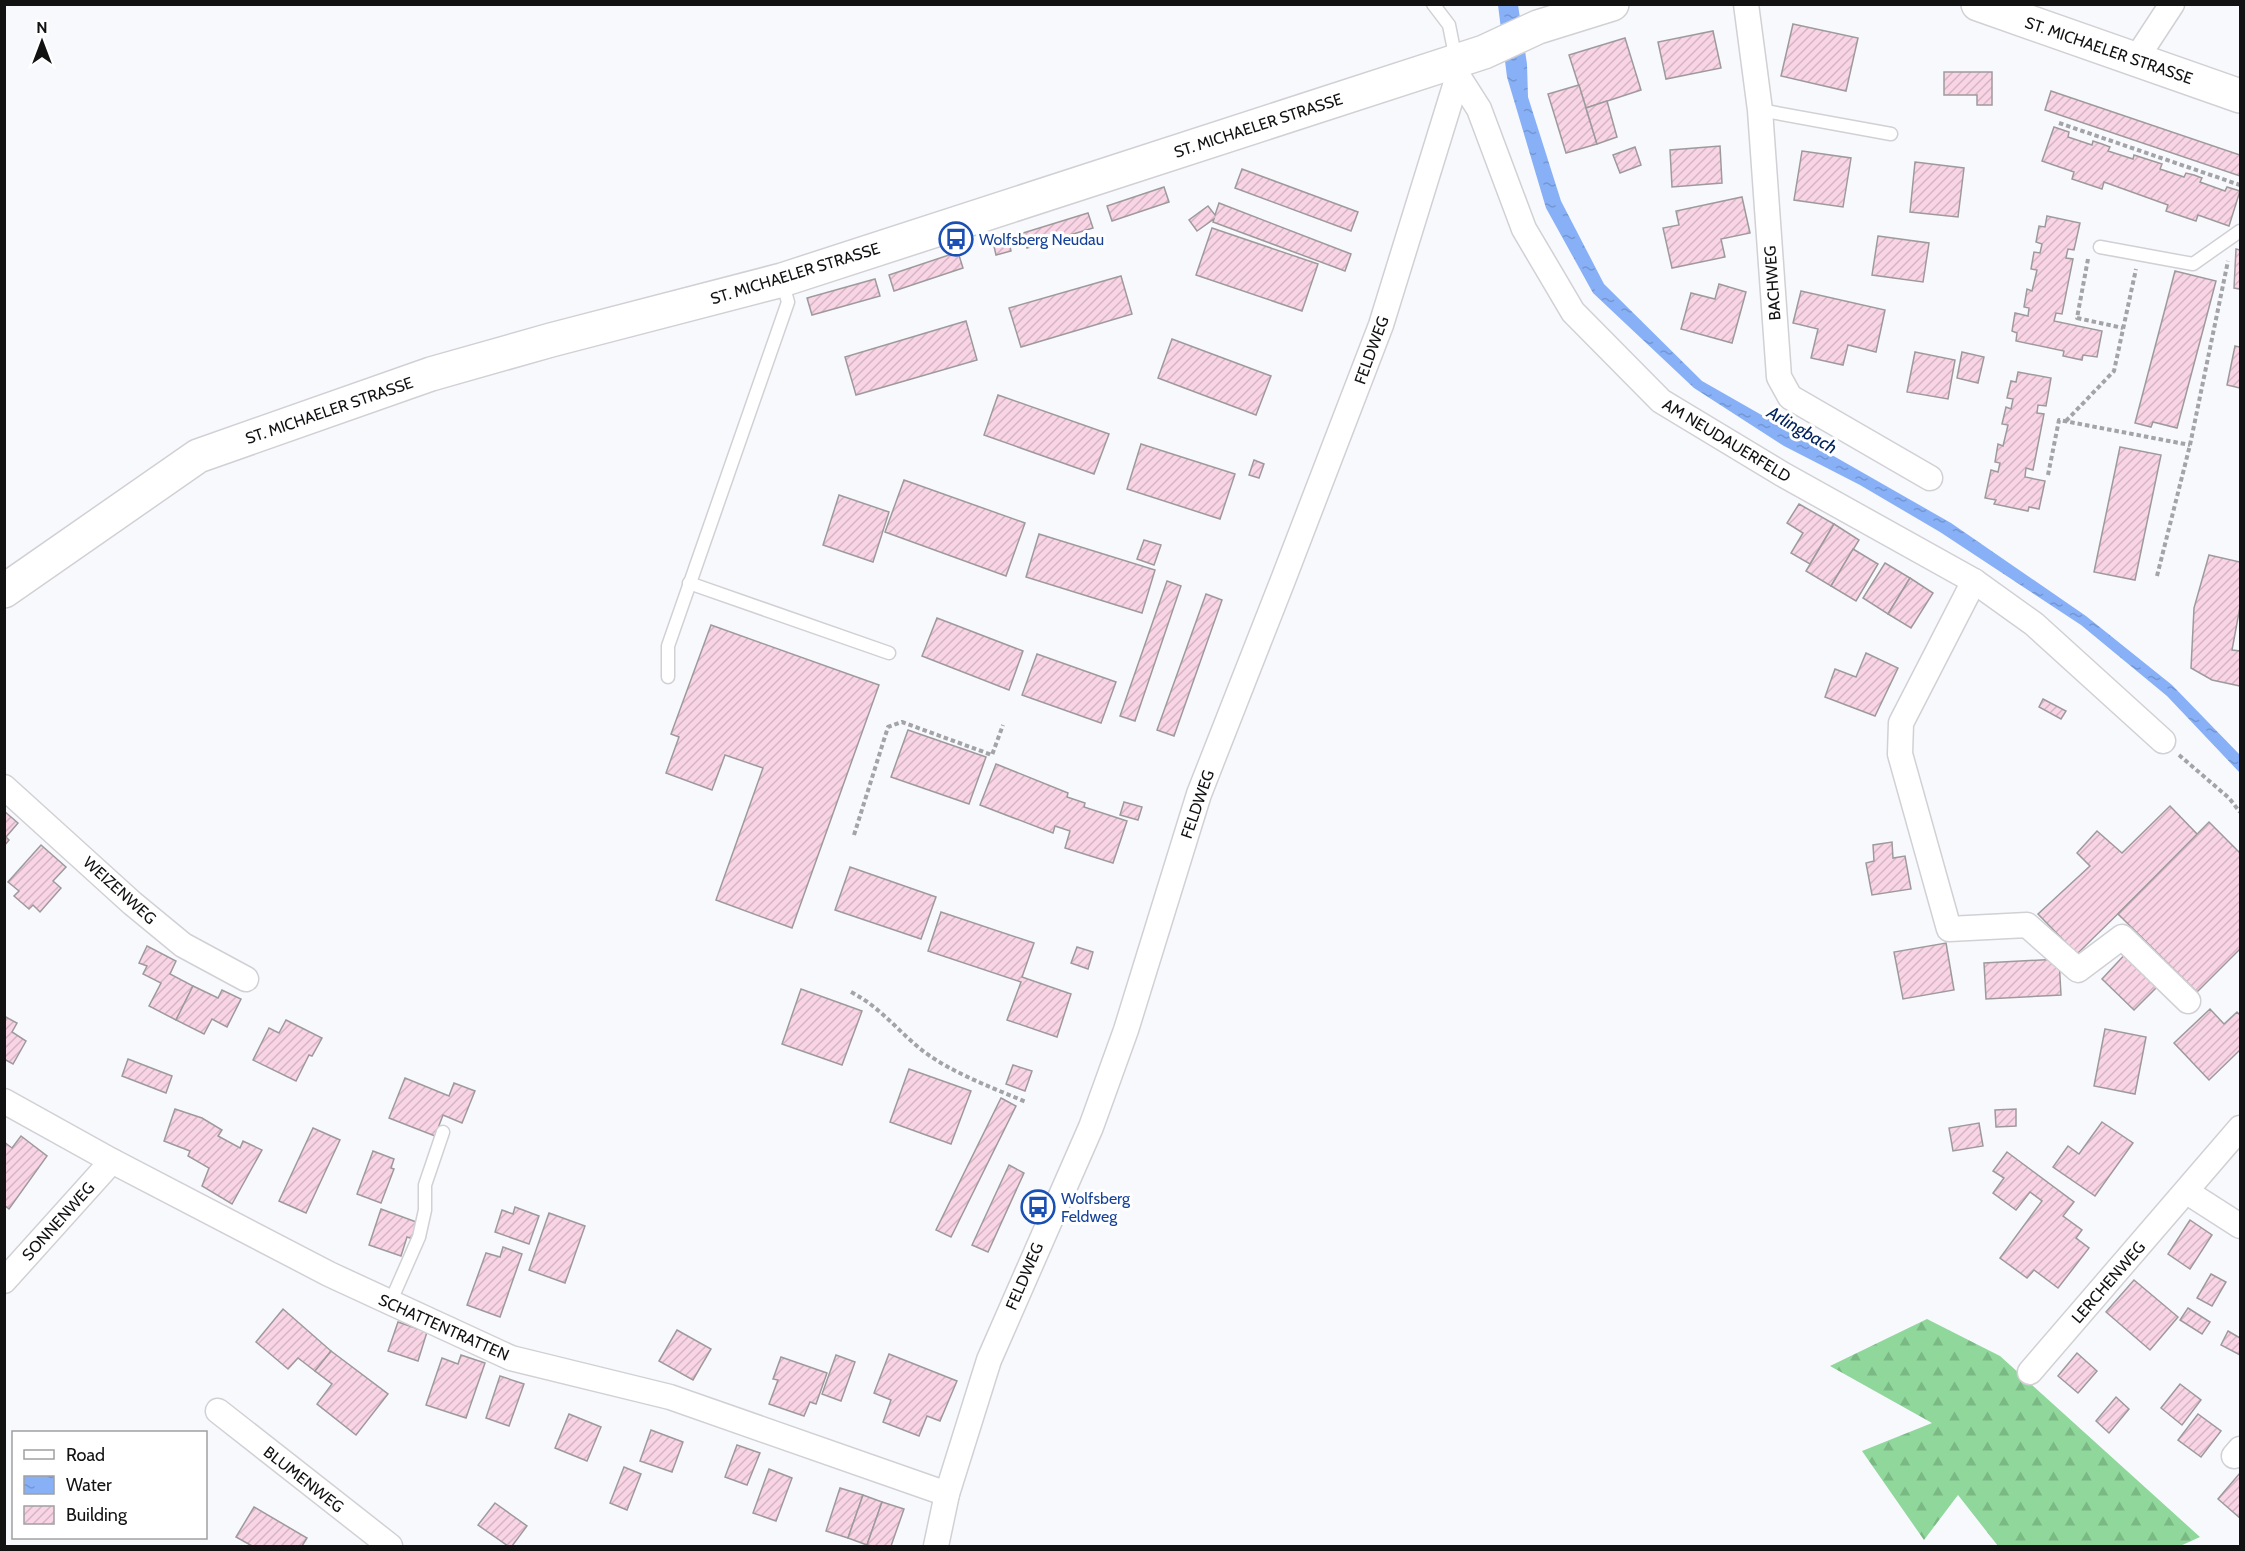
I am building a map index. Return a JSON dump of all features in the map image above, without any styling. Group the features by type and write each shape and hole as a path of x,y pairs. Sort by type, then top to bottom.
{"main road":[{"name":"ST. MICHAELER STRASSE","path":"4,591 198,456 431,374 782,280 1466,63 1538,27 1612,4"},
{"name":"ST. MICHAELER STRASSE","path":"1978,4 2241,96"}],"street":[{"name":"BACHWEG","path":"1746,4 1760,110 1779,377 1790,398 1930,478"},
{"path":"2136,59 2172,4"},
{"name":"AM NEUDAUERFELD","path":"1466,63 1479,109 1524,229 1573,312 1660,401 1782,474 1974,581 2034,624 2163,741"},
{"name":"FELDWEG","path":"936,1546 947,1494 989,1360 1091,1127 1126,1030 1199,794 1381,325 1466,63"},
{"path":"1974,581 1901,723 1900,754 1949,929 2027,925 2078,970 2122,938 2188,1001"},
{"name":"WEIZENWEG","path":"4,787 132,903 183,945 246,980"},
{"name":"SCHATTENTRATTEN","path":"4,1101 112,1161 329,1274 511,1358 670,1396 947,1494"},
{"name":"LERCHENWEG","path":"2030,1372 2241,1128"},
{"name":"SONNENWEG","path":"4,1281 112,1161"},
{"path":"2187,1192 2241,1226"},
{"name":"BLUMENWEG","path":"218,1411 390,1546"}],"lane":[{"path":"1433,4 1449,25 1466,63"},
{"path":"1760,110 1891,134"},
{"path":"2100,247 2193,264 2236,234"},
{"path":"668,677 668,646 788,302 782,280"},
{"path":"689,583 889,653"},
{"path":"390,1303 419,1237 425,1210 425,1185 443,1132"}],"path":[{"path":"2059,123 2241,185"},
{"path":"2157,576 2190,445 2236,234"},
{"path":"2100,247 2088,259 2077,318 2123,328"},
{"path":"2066,421 2114,371 2139,254"},
{"path":"2048,475 2059,420 2190,445"},
{"path":"854,835 888,727 902,722 992,754 1003,725"},
{"path":"2163,741 2229,798 2241,812"},
{"path":"851,992 870,1002 928,1054 957,1072 1026,1102"}],"green space":[{"path":"1927,1319 2000,1356 2200,1537 2180,1546 1998,1546 1958,1495 1924,1540 1862,1451 1932,1423 1830,1366"}],"water":[{"name":"Arlingbach","path":"1498,5 1518,5 1527,64 1528,97 1561,201 1604,284 1702,381 1951,523 2086,616 2172,685 2240,755 2240,773 2167,696 2081,625 1940,532 1860,485 1784,446 1694,388 1593,293 1546,208 1507,77"}],"building":[{"path":"1793,24 1858,38 1846,91 1781,76"},
{"path":"1713,31 1721,68 1666,79 1658,42"},
{"path":"1625,38 1641,90 1586,108 1569,55"},
{"path":"1944,72 1992,72 1992,105 1977,105 1977,95 1944,95"},
{"path":"1579,85 1597,144 1566,153 1548,94"},
{"path":"2051,91 2240,155 2240,176 2045,110"},
{"path":"1607,101 1617,137 1597,144 1586,108"},
{"path":"2054,127 2069,132 2068,137 2092,145 2093,141 2110,147 2108,151 2133,159 2134,155 2162,164 2160,169 2184,177 2186,173 2194,175 2202,178 2200,182 2225,191 2227,187 2240,191 2229,226 2198,215 2196,221 2166,211 2168,205 2104,182 2102,189 2072,179 2074,172 2042,161"},
{"path":"1720,146 1722,183 1672,187 1670,150"},
{"path":"1635,147 1641,165 1620,173 1613,155"},
{"path":"1802,151 1851,158 1843,207 1794,200"},
{"path":"1915,162 1964,168 1958,217 1910,212"},
{"path":"1242,169 1358,212 1351,231 1235,188"},
{"path":"1164,187 1169,202 1112,221 1107,206"},
{"path":"1742,197 1750,233 1721,239 1725,257 1672,268 1663,228 1679,225 1676,211"},
{"path":"1219,203 1351,254 1345,271 1213,222 1214,219 1197,231 1189,220 1208,206 1215,215"},
{"path":"1088,213 1093,228 1027,248 1023,233"},
{"path":"2047,216 2080,223 2074,250 2068,249 2066,258 2073,259 2062,314 2056,313 2054,321 2102,331 2097,357 2083,355 2082,360 2063,356 2064,351 2016,341 2017,333 2012,331 2015,313 2028,316 2029,308 2024,307 2027,289 2032,291 2037,270 2031,269 2034,252 2040,253 2042,244 2036,242 2039,226 2045,227"},
{"path":"1212,228 1318,264 1302,311 1196,275"},
{"path":"1878,236 1929,243 1923,282 1872,275"},
{"path":"1008,238 1011,251 996,255 993,242"},
{"path":"2236,249 2240,250 2240,289 2234,288"},
{"path":"958,252 963,268 894,291 889,275"},
{"path":"2175,271 2216,281 2177,428 2153,422 2151,427 2135,423"},
{"path":"1121,276 1132,314 1021,347 1009,308"},
{"path":"875,279 880,296 812,315 807,298"},
{"path":"1719,284 1746,292 1732,343 1681,329 1691,293 1715,299"},
{"path":"1801,291 1885,310 1876,352 1848,345 1843,365 1811,358 1818,329 1793,323"},
{"path":"966,321 977,360 856,395 845,357"},
{"path":"1172,339 1271,376 1256,415 1158,378"},
{"path":"2235,346 2240,347 2240,388 2227,385"},
{"path":"1915,352 1955,360 1948,399 1907,392"},
{"path":"1962,352 1984,357 1978,383 1957,378"},
{"path":"2018,372 2051,378 2046,406 2038,405 2037,413 2044,414 2033,470 2026,468 2025,477 2045,481 2039,509 2029,507 2028,511 1994,504 1996,500 1985,498 1991,470 1998,472 2000,463 1995,462 1998,444 2003,446 2008,425 2002,424 2006,407 2011,409 2013,399 2007,398 2011,381 2016,382"},
{"path":"998,395 1109,434 1094,474 984,435"},
{"path":"1141,444 1235,474 1220,519 1127,489"},
{"path":"2120,447 2161,455 2135,580 2094,572"},
{"path":"1254,460 1264,464 1259,478 1249,475"},
{"path":"904,480 1025,523 1006,576 885,532"},
{"path":"839,495 889,512 873,562 823,545"},
{"path":"1799,504 1834,524 1810,564 1791,553 1803,533 1787,523"},
{"path":"1834,524 1859,540 1831,586 1806,571"},
{"path":"1039,534 1155,570 1142,613 1026,577"},
{"path":"1144,540 1161,545 1154,565 1137,559"},
{"path":"1853,549 1878,564 1856,601 1831,586"},
{"path":"2209,555 2240,562 2240,607 2232,650 2240,651 2240,686 2212,680 2191,668 2194,608"},
{"path":"1885,563 1910,578 1888,614 1863,598"},
{"path":"1910,578 1933,593 1911,628 1888,614"},
{"path":"1167,581 1181,586 1135,721 1120,716"},
{"path":"1206,594 1222,600 1174,736 1157,730"},
{"path":"937,618 1023,651 1009,690 922,656"},
{"path":"711,625 879,685 792,928 716,900 763,768 725,755 712,790 666,773 679,737 671,734"},
{"path":"1866,653 1898,668 1875,716 1825,697 1835,669 1856,677"},
{"path":"1037,654 1116,682 1101,723 1022,695"},
{"path":"2043,699 2066,711 2061,719 2039,707"},
{"path":"908,730 986,757 969,804 891,777"},
{"path":"996,764 1068,793 1067,797 1085,803 1084,807 1127,821 1113,863 1065,848 1070,831 1055,826 1053,833 980,805"},
{"path":"1124,802 1142,807 1138,820 1120,815"},
{"path":"2170,806 2198,835 2077,954 2038,914 2090,866 2077,853 2097,831 2122,853"},
{"path":"4,811 18,823 6,837 9,840 4,846"},
{"path":"2209,822 2240,853 2240,949 2197,992 2118,914"},
{"path":"1892,842 1893,858 1905,856 1911,889 1872,895 1866,863 1874,861 1873,845"},
{"path":"41,845 66,867 53,881 61,888 40,912 33,905 29,909 14,896 19,891 8,882"},
{"path":"850,867 936,897 921,939 835,910"},
{"path":"941,912 1034,943 1022,977 1071,994 1057,1037 1007,1020 1021,982 928,951"},
{"path":"1946,943 1954,990 1903,999 1894,952"},
{"path":"147,946 176,961 170,974 193,986 176,1020 149,1006 161,983 143,974 147,966 139,963"},
{"path":"1077,947 1093,952 1088,969 1071,963"},
{"path":"2130,949 2163,981 2134,1010 2102,979"},
{"path":"2059,959 2061,995 1986,999 1984,963"},
{"path":"193,986 218,998 222,990 241,999 227,1027 212,1019 204,1034 176,1020"},
{"path":"801,989 862,1011 842,1065 782,1044"},
{"path":"2210,1009 2224,1024 2237,1012 2240,1015 2240,1050 2209,1080 2174,1043"},
{"path":"4,1016 17,1023 12,1032 26,1041 13,1064 4,1059"},
{"path":"286,1020 322,1038 312,1056 309,1055 296,1081 253,1060 269,1028 279,1033"},
{"path":"2105,1029 2146,1037 2135,1094 2094,1086"},
{"path":"128,1059 172,1076 166,1093 122,1076"},
{"path":"1013,1065 1032,1071 1025,1091 1006,1084"},
{"path":"909,1069 971,1091 951,1144 890,1122"},
{"path":"405,1078 449,1096 454,1083 475,1091 462,1123 443,1115 435,1136 389,1118"},
{"path":"1001,1098 1016,1106 951,1237 936,1230"},
{"path":"175,1109 202,1118 222,1130 218,1136 240,1148 243,1141 262,1150 232,1204 202,1186 209,1168 188,1156 190,1151 164,1141"},
{"path":"2016,1109 2016,1126 1996,1127 1995,1110"},
{"path":"2102,1122 2133,1143 2095,1196 2053,1167 2068,1146 2079,1154"},
{"path":"1979,1123 1983,1146 1953,1151 1949,1128"},
{"path":"313,1128 340,1140 306,1213 279,1201"},
{"path":"21,1136 47,1156 9,1209 4,1205 4,1142 12,1148"},
{"path":"373,1151 394,1159 391,1168 394,1169 381,1203 357,1194"},
{"path":"2007,1152 2074,1202 2063,1216 2082,1230 2076,1238 2089,1248 2058,1288 2034,1270 2027,1278 2000,1258 2042,1201 2030,1192 2016,1210 1993,1193 2004,1178 1993,1171"},
{"path":"1009,1165 1024,1173 988,1252 972,1245"},
{"path":"515,1207 539,1216 529,1244 495,1232 502,1210 513,1214"},
{"path":"381,1209 419,1223 413,1239 407,1237 401,1256 369,1245"},
{"path":"549,1213 585,1226 565,1283 529,1270"},
{"path":"2190,1220 2212,1235 2190,1269 2168,1254"},
{"path":"503,1247 522,1254 500,1317 467,1305 486,1253 500,1257"},
{"path":"2211,1274 2226,1282 2212,1306 2197,1298"},
{"path":"2134,1280 2178,1317 2150,1350 2106,1312"},
{"path":"2188,1308 2210,1322 2202,1334 2180,1320"},
{"path":"283,1309 331,1351 315,1371 298,1358 288,1369 256,1342"},
{"path":"398,1322 427,1332 418,1361 388,1351"},
{"path":"677,1330 711,1349 693,1380 659,1361"},
{"path":"2228,1331 2240,1338 2240,1355 2221,1345"},
{"path":"331,1351 388,1394 356,1435 317,1404 332,1384 315,1371"},
{"path":"2077,1353 2097,1371 2078,1393 2058,1376"},
{"path":"889,1354 957,1381 940,1421 927,1416 919,1436 883,1422 891,1400 874,1393"},
{"path":"461,1355 485,1363 466,1418 426,1405 442,1358 458,1364"},
{"path":"836,1355 855,1362 841,1401 822,1394"},
{"path":"781,1357 827,1373 816,1404 810,1402 804,1416 769,1404 778,1380 773,1379"},
{"path":"500,1376 524,1384 509,1426 486,1418"},
{"path":"2180,1384 2201,1400 2182,1425 2161,1408"},
{"path":"2116,1397 2129,1409 2109,1433 2096,1421"},
{"path":"569,1414 601,1427 587,1461 555,1448"},
{"path":"2198,1414 2221,1431 2201,1457 2178,1440"},
{"path":"651,1430 683,1442 672,1472 640,1461"},
{"path":"737,1445 760,1453 747,1485 725,1477"},
{"path":"624,1467 641,1474 627,1510 610,1503"},
{"path":"769,1469 792,1478 776,1521 753,1513"},
{"path":"2240,1473 2240,1518 2218,1499"},
{"path":"840,1488 863,1495 848,1538 826,1531"},
{"path":"863,1495 882,1502 867,1545 848,1538"},
{"path":"882,1502 904,1509 891,1546 867,1545"},
{"path":"495,1503 527,1526 512,1546 508,1546 478,1525"},
{"path":"254,1507 307,1538 302,1546 252,1546 236,1537"}],"place":[{"name":"Wolfsberg Neudau","path":"956,239"},
{"name":"Wolfsberg Feldweg","path":"1038,1207"}]}
